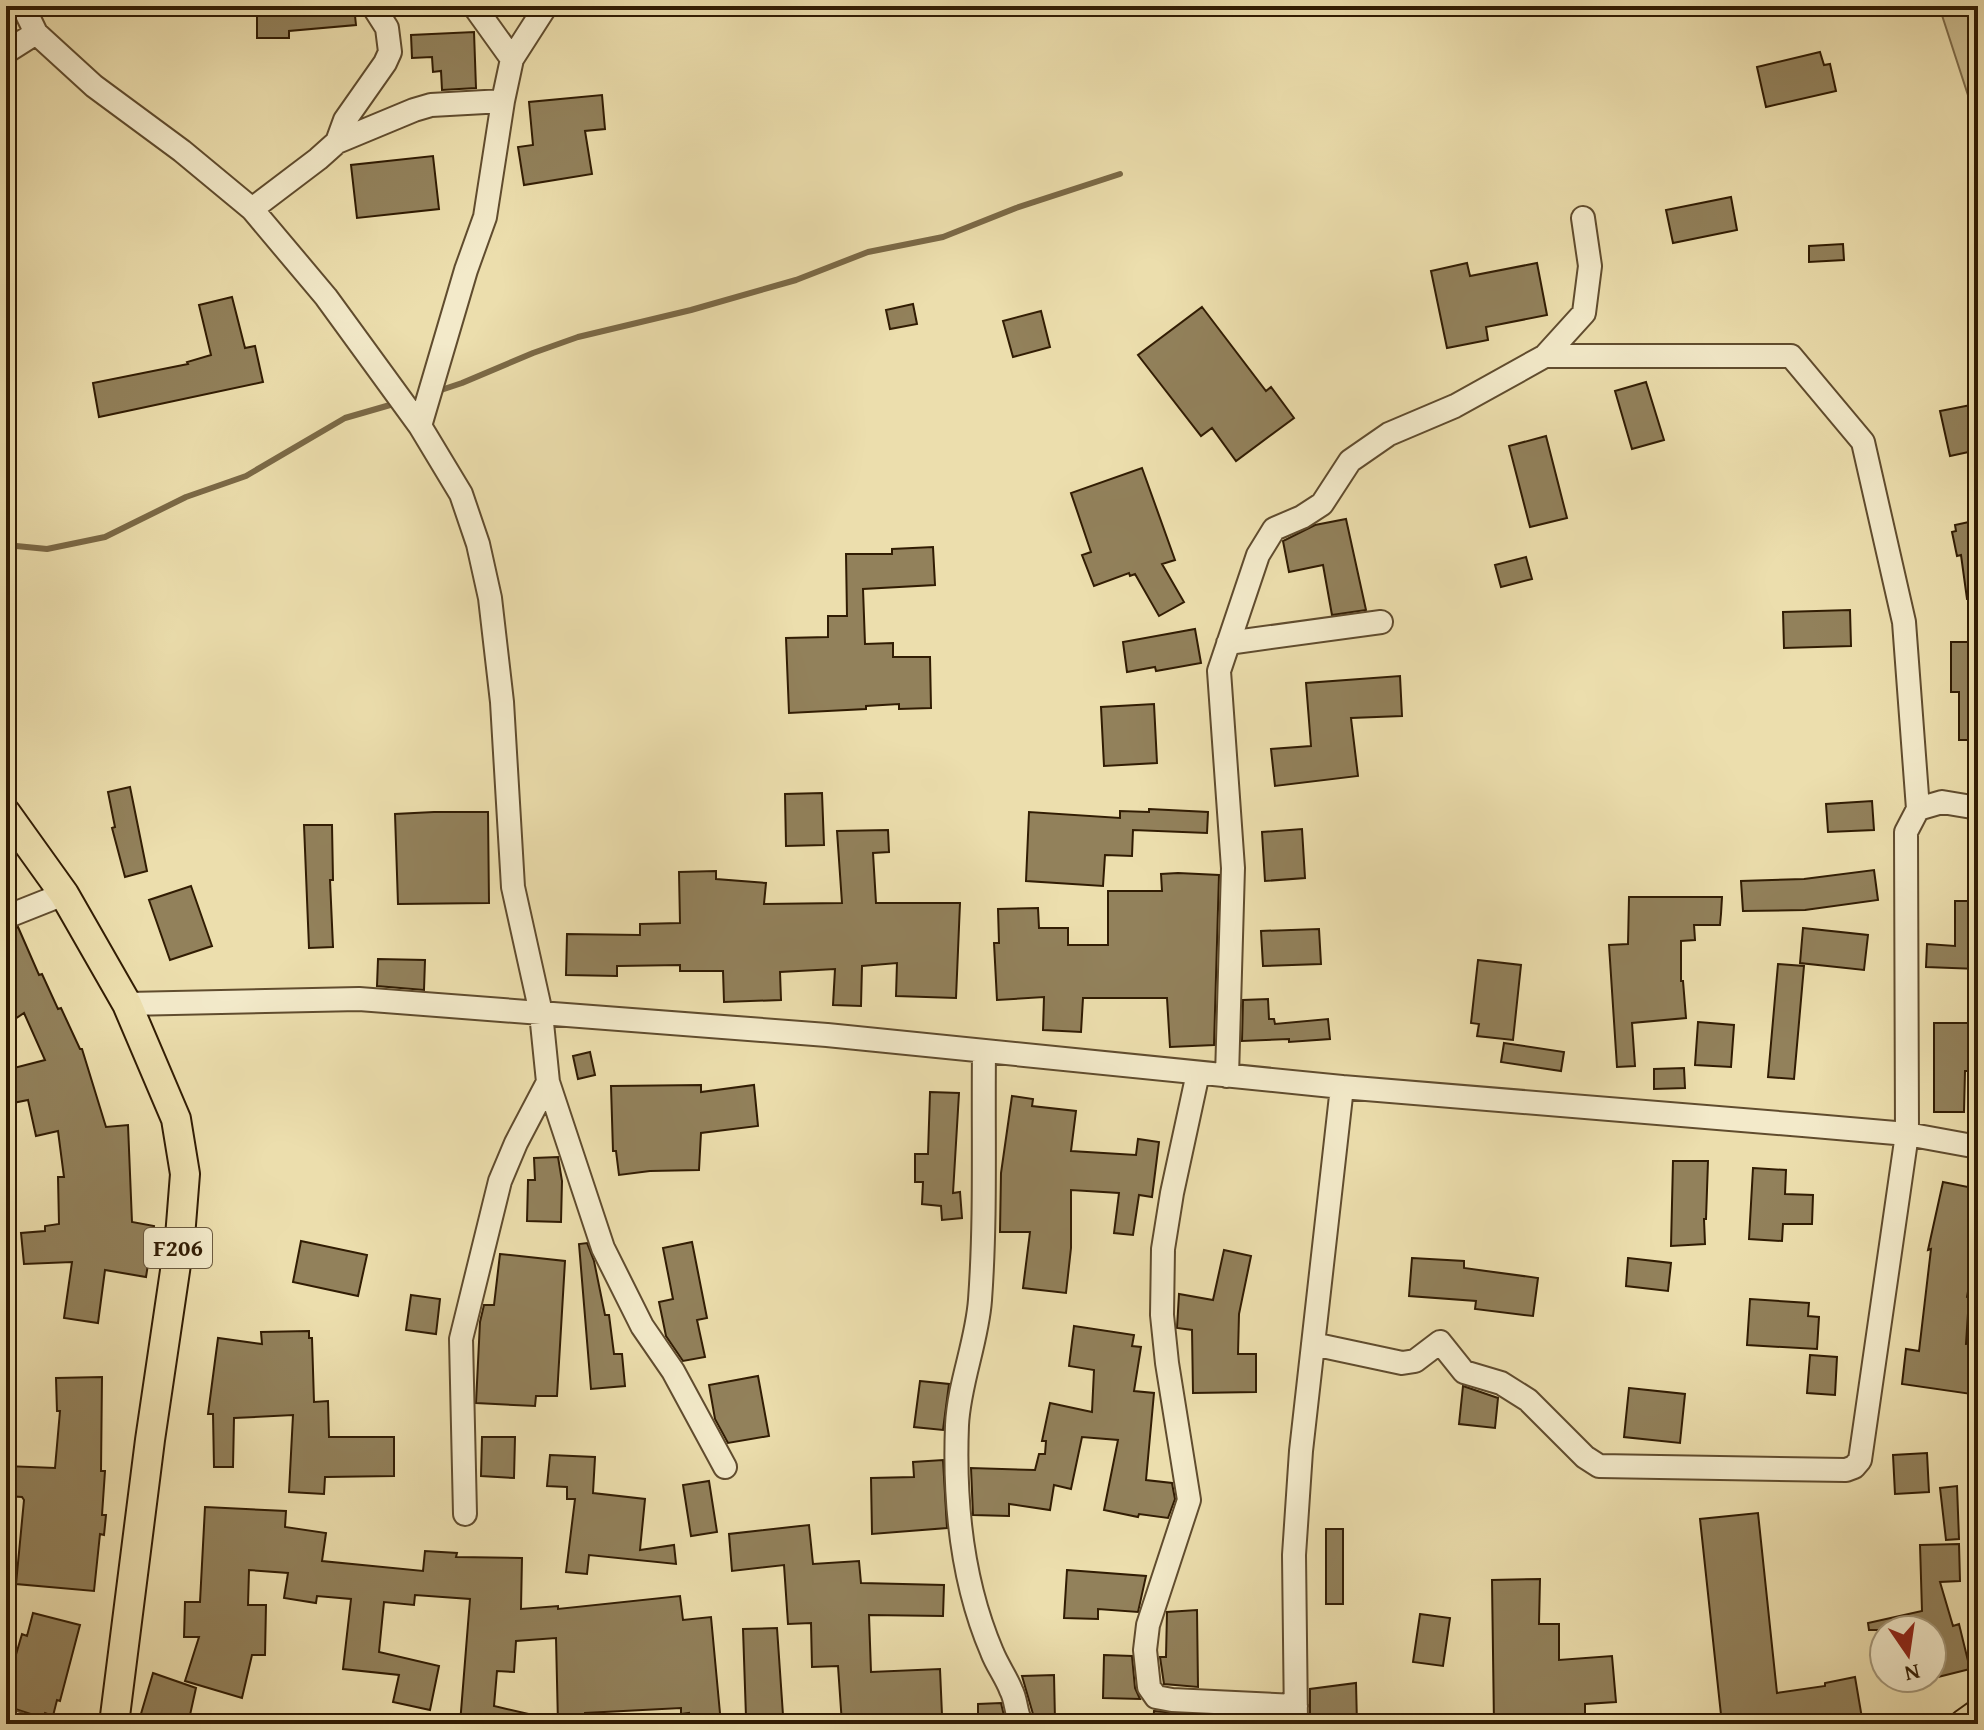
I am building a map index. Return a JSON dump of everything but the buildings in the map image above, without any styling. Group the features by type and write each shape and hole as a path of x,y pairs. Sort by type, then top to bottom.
{"main road":[{"name":"F206","path":"6,813 64,894 127,1004 176,1119 185,1174 180,1237 150,1440 114,1724"},
{"path":"1964,1724 1978,1714"}],"street":[{"path":"23,6 36,33 94,86 182,151 252,209 326,297 420,426 461,494 478,544 490,598 502,702 513,887 541,1013 548,1082 603,1248 642,1326 673,1371 725,1467"},
{"path":"337,142 345,120 390,52 387,28 373,6"},
{"path":"474,6 512,59"},
{"path":"420,426 466,270 485,217 512,59 546,6"},
{"path":"6,52 36,33"},
{"path":"252,209 337,142 422,107 469,101 503,101"},
{"path":"1227,1076 1233,868 1219,671 1258,555 1274,529 1322,504 1350,461 1389,434 1455,406 1545,356 1584,313 1590,266 1583,218"},
{"path":"1313,1344 1402,1363 1415,1361 1440,1342 1464,1372 1501,1383 1528,1400 1585,1457 1599,1466 1846,1470 1854,1467 1862,1452 1907,1134 1906,832 1918,809 1904,622 1863,442 1791,356 1545,356"},
{"path":"1228,643 1381,622"},
{"path":"1918,809 1942,802 1978,808"},
{"path":"6,917 64,894"},
{"path":"127,1004 359,999 827,1035 1342,1087 1907,1134 1978,1147"},
{"path":"984,1051 984,1241 979,1312 964,1375 957,1425 959,1510 968,1579 992,1653 1013,1693 1022,1724"},
{"path":"1198,1073 1172,1193 1163,1262 1162,1315 1167,1363 1189,1500 1148,1625 1145,1650 1149,1687 1156,1697 1296,1715 1294,1555 1301,1451 1342,1087"},
{"path":"465,1514 461,1339 500,1181 548,1082"},
{"path":"6,1720 18,1724"}],"shaded area":[{"path":"1939,6 1978,6 1978,126"}],"waterway":[{"path":"435,392 578,337 691,310 796,280 868,252 943,237 1016,208 1120,174"},
{"path":"6,545 47,549 105,537 186,497 246,476 345,418 397,403"}]}
